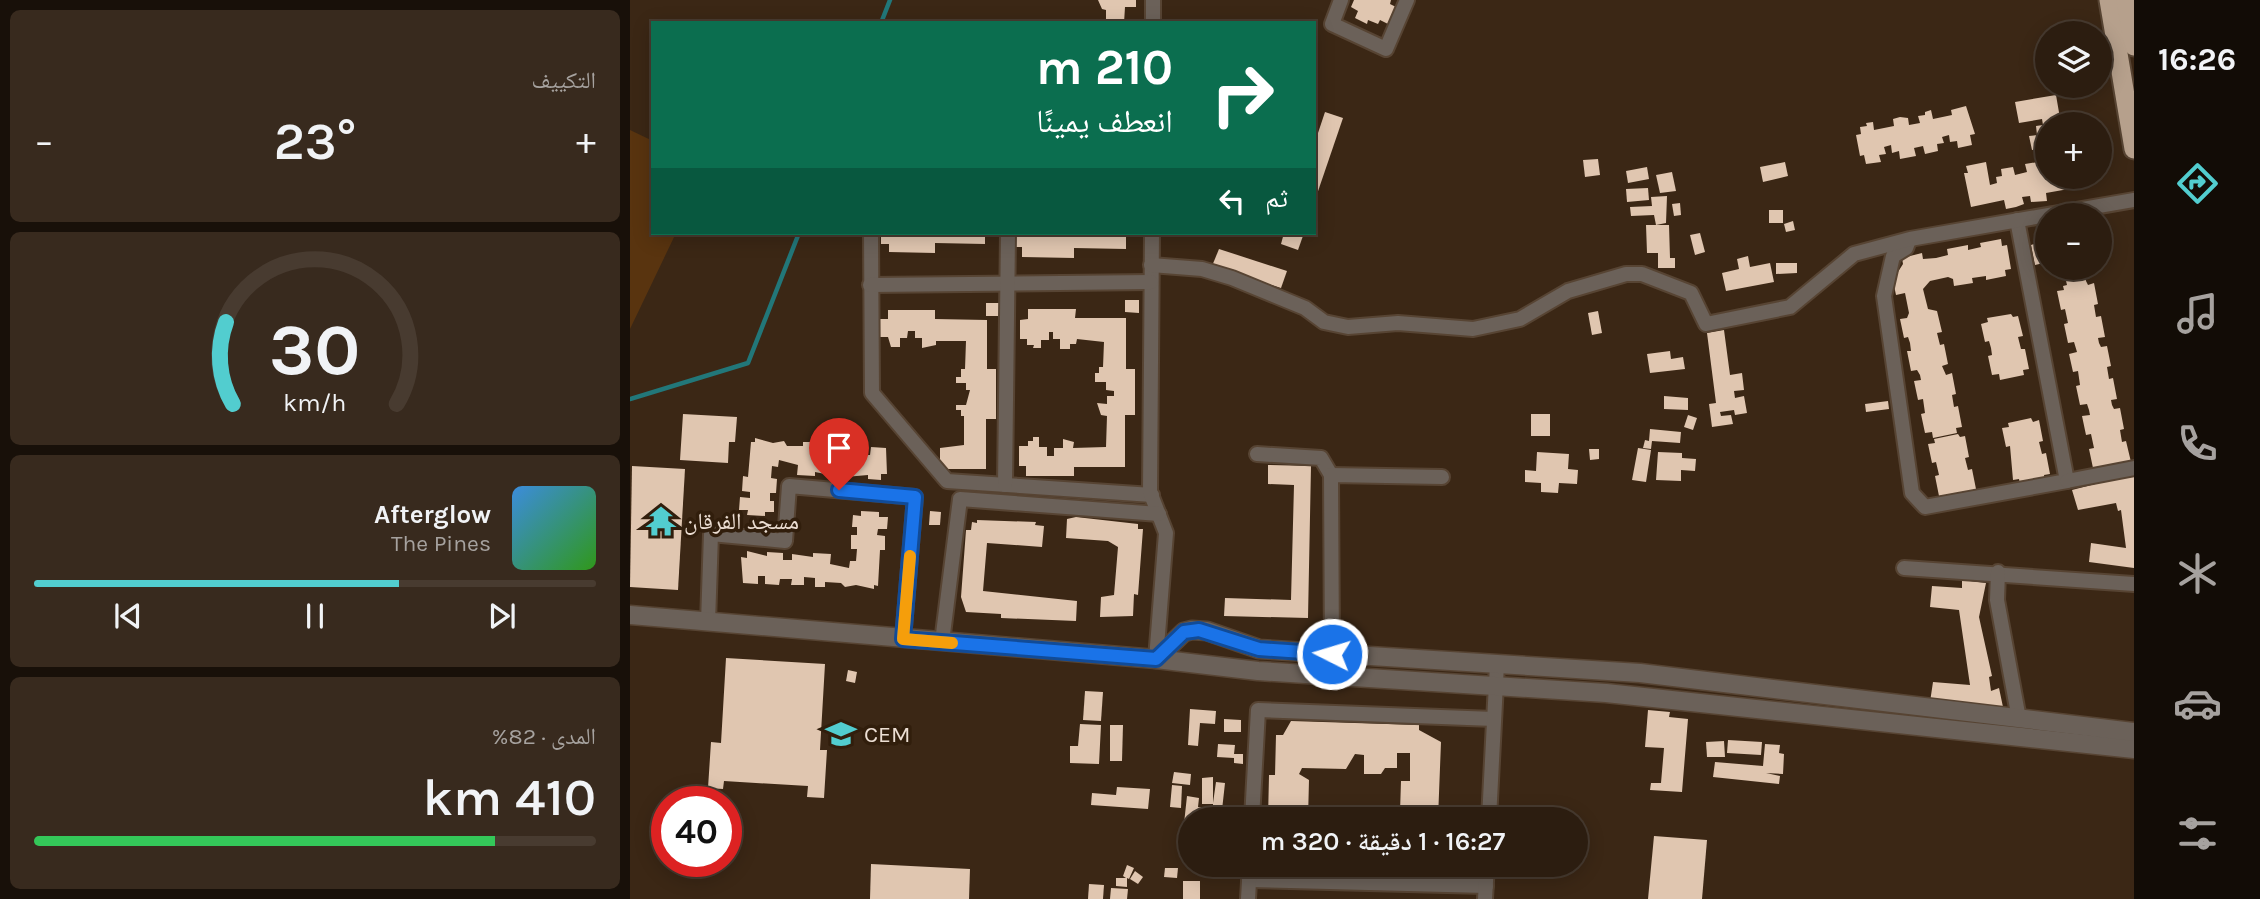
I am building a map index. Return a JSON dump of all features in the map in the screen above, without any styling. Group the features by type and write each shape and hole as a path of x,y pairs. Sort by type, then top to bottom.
{"highway":[{"path":"2109,0 2134,149"},
{"path":"2126,0 2134,46"}],"street":[{"path":"1153,0 1153,21"},
{"path":"1341,0 1332,24 1386,49 1406,0"},
{"path":"1152,265 1202,270 1232,278 1305,308 1324,322 1348,327 1398,323 1473,329 1520,319 1568,291 1626,274 1642,274 1692,293 1706,324 1790,307 1854,254 1910,239 2134,200"},
{"path":"2017,220 2067,481"},
{"path":"871,235 872,393 947,481 1152,495"},
{"path":"1005,485 1008,235"},
{"path":"1152,235 1152,495 1166,533 1156,659"},
{"path":"1910,239 1906,248 1893,256 1884,296 1912,494 1925,507 2134,468"},
{"path":"870,285 1152,282"},
{"path":"1257,454 1321,457 1331,475 1332,654"},
{"path":"1331,475 1442,477"},
{"path":"708,622 711,534 785,541 789,486 817,488 915,497 903,639"},
{"path":"942,642 960,499 1159,514"},
{"path":"1904,568 1998,572 2134,584"},
{"path":"1998,572 1997,600 2020,719"},
{"path":"630,615 1156,659 1258,671 1606,692 2134,750"},
{"path":"1156,659 1184,632 1199,630 1259,649 1640,673 2134,732"},
{"path":"1490,807 1497,664"},
{"path":"1253,807 1258,709 1494,719"},
{"path":"1248,899 1250,877"},
{"path":"1306,877 1485,893"}],"shaded area":[{"path":"630,130 651,140 651,235 675,235 630,329"}],"building":[{"path":"1098,0 1136,0 1136,7 1125,7 1124,21 1106,21 1106,10 1102,9"},
{"path":"1354,0 1391,0 1390,4 1398,8 1390,25 1380,20 1378,24 1368,20 1367,24 1355,18 1358,11 1351,7"},
{"path":"2057,98 2059,112 2035,112 2035,120 2019,123 2015,102"},
{"path":"1966,106 1975,134 1970,135 1972,145 1958,148 1957,141 1950,142 1949,135 1942,137 1944,143 1937,144 1938,151 1925,154 1923,146 1914,148 1916,156 1900,159 1899,151 1892,153 1891,145 1884,147 1886,154 1879,155 1881,162 1866,164 1864,155 1860,156 1856,135 1861,134 1860,127 1867,126 1866,123 1873,122 1874,130 1894,126 1893,119 1900,117 1908,118 1909,125 1920,123 1918,116 1931,110 1933,119 1952,115 1951,110"},
{"path":"1325,112 1343,118 1316,197 1316,139"},
{"path":"2035,135 2035,149 2032,150 2029,136"},
{"path":"1598,159 1600,175 1585,177 1583,160"},
{"path":"1785,162 1788,176 1763,182 1760,167"},
{"path":"1986,162 1990,185 1997,183 1996,177 2002,176 2001,169 2013,167 2015,175 2027,172 2025,164 2035,162 2035,189 2069,189 2046,193 2047,201 2031,202 2030,196 2022,197 2024,204 2006,209 2004,200 1971,207 1964,173 1968,173 1966,166"},
{"path":"1647,167 1649,179 1628,183 1626,171"},
{"path":"1672,172 1676,191 1660,193 1656,175"},
{"path":"1648,188 1649,200 1627,202 1626,189"},
{"path":"1667,196 1666,223 1656,225 1654,215 1631,216 1630,207 1652,206 1651,197"},
{"path":"1680,203 1681,215 1674,216 1672,204"},
{"path":"1769,210 1783,210 1783,223 1769,223"},
{"path":"1793,221 1795,230 1786,232 1784,224"},
{"path":"1646,225 1669,225 1670,258 1675,258 1675,268 1658,268 1658,253 1647,253"},
{"path":"1700,233 1705,252 1695,255 1690,235"},
{"path":"881,235 985,235 985,244 935,243 935,253 889,252 889,244 881,244"},
{"path":"1014,235 1126,235 1126,249 1074,248 1074,258 1022,257 1022,247 1014,247"},
{"path":"1283,235 1303,235 1298,250 1281,244"},
{"path":"2001,239 2002,246 2007,245 2011,269 2005,270 2006,276 1986,280 1986,276 1972,278 1973,283 1954,286 1953,279 1948,277 1930,281 1923,289 1928,309 1937,311 1942,332 1937,333 1940,345 1944,344 1948,364 1942,366 1946,375 1952,373 1956,394 1952,395 1954,407 1958,406 1962,427 1956,428 1957,433 1933,438 1932,432 1925,433 1921,414 1925,413 1923,399 1918,400 1914,381 1921,380 1920,375 1917,370 1911,371 1907,351 1911,351 1910,343 1908,337 1904,338 1900,319 1907,318 1909,313 1905,293 1896,295 1892,276 1896,275 1903,264 1902,258 1922,253 1923,259 1936,258 1948,255 1947,249 1968,245 1968,250 1981,247 1980,243"},
{"path":"2035,244 2035,265 2031,245"},
{"path":"1219,249 1287,271 1281,288 1212,266"},
{"path":"1748,256 1750,267 1770,263 1774,282 1726,291 1722,273 1739,269 1737,259"},
{"path":"1776,263 1797,263 1797,273 1776,274"},
{"path":"2066,280 2086,280 2088,285 2094,283 2098,304 2094,305 2096,317 2101,316 2105,337 2098,338 2099,343 2101,347 2107,346 2111,366 2107,367 2109,379 2113,378 2117,399 2111,400 2112,405 2114,409 2120,408 2124,429 2120,430 2122,442 2126,441 2131,462 2101,473 2100,467 2093,468 2089,449 2094,448 2091,434 2086,435 2082,416 2090,415 2089,410 2087,404 2080,405 2076,386 2080,385 2078,371 2073,372 2069,354 2077,352 2074,342 2068,343 2064,324 2068,323 2065,309 2061,310 2057,291 2064,290 2063,286 2067,285"},
{"path":"1125,300 1139,300 1139,313 1125,312"},
{"path":"986,303 999,303 999,316 986,316"},
{"path":"1028,309 1076,309 1075,318 1126,318 1126,369 1135,369 1135,415 1125,415 1125,467 1074,467 1074,476 1026,476 1026,466 1019,466 1019,446 1028,446 1028,441 1033,441 1033,437 1039,437 1039,447 1047,447 1047,456 1054,456 1054,448 1063,448 1063,439 1074,442 1073,448 1106,447 1107,416 1101,415 1097,403 1107,404 1107,396 1114,396 1114,391 1106,390 1106,382 1095,382 1095,373 1099,373 1099,367 1103,367 1104,342 1077,339 1076,344 1070,344 1070,349 1060,349 1060,339 1053,339 1053,332 1049,332 1049,340 1041,340 1041,348 1033,348 1034,345 1027,345 1027,339 1020,339 1020,320 1028,319"},
{"path":"888,310 935,310 935,319 987,320 987,369 996,369 996,419 986,419 986,469 940,469 940,448 964,445 964,416 961,416 961,410 956,410 956,405 966,405 970,390 966,390 966,383 956,383 956,377 961,377 961,369 965,369 966,341 936,341 936,345 922,348 922,338 915,338 915,331 908,331 907,338 900,338 900,347 891,347 888,337 880,337 880,319 888,319"},
{"path":"1598,311 1602,333 1592,335 1588,313"},
{"path":"2011,314 2013,317 2018,316 2023,336 2018,337 2021,349 2025,349 2029,369 2023,370 2024,375 2000,380 1999,374 1992,375 1988,356 1992,355 1991,348 1989,341 1985,342 1981,324 1988,322 1987,318"},
{"path":"1724,330 1730,375 1742,373 1744,390 1734,391 1735,398 1744,396 1747,413 1735,415 1734,410 1720,412 1721,416 1731,415 1733,424 1712,427 1709,404 1716,403 1707,333"},
{"path":"1670,351 1671,359 1683,357 1685,369 1650,373 1647,354"},
{"path":"1664,396 1688,398 1688,410 1664,409"},
{"path":"1888,401 1889,409 1866,412 1865,404"},
{"path":"683,414 737,417 735,442 729,442 728,463 680,460"},
{"path":"1531,414 1550,414 1550,436 1531,436"},
{"path":"1688,415 1697,418 1693,430 1684,427"},
{"path":"2031,418 2033,422 2039,420 2043,441 2039,442 2042,454 2046,453 2050,474 2044,475 2045,480 2020,485 2019,479 2013,480 2010,446 2006,447 2002,428 2009,427 2008,423"},
{"path":"1650,429 1681,432 1680,443 1652,441 1651,449 1643,448 1645,440 1649,441"},
{"path":"1958,434 1960,437 1965,436 1969,457 1965,458 1968,470 1972,469 1976,489 1970,491 1971,496 1947,501 1945,495 1939,496 1935,476 1939,475 1936,462 1932,463 1928,444 1935,443 1934,439"},
{"path":"755,438 773,443 784,441 787,446 803,446 803,442 814,442 813,452 825,452 825,444 837,445 837,451 849,451 849,445 864,446 863,455 870,455 871,447 886,448 887,474 881,474 881,480 868,479 868,475 845,477 845,470 836,470 835,476 815,472 815,476 797,475 798,465 779,460 778,467 772,466 771,478 777,479 776,493 770,493 770,501 774,501 774,512 765,512 765,516 747,515 748,510 739,510 740,497 750,498 750,492 742,491 743,476 748,477 751,442 755,442"},
{"path":"1638,448 1651,450 1646,482 1632,480"},
{"path":"1589,449 1599,449 1599,459 1590,460"},
{"path":"1537,452 1569,454 1568,469 1578,470 1577,484 1559,483 1558,493 1541,492 1541,483 1525,482 1525,470 1536,471"},
{"path":"1658,452 1682,453 1682,458 1696,459 1695,471 1681,470 1681,481 1656,480"},
{"path":"1268,465 1311,466 1308,618 1224,616 1225,598 1291,600 1294,485 1268,484"},
{"path":"632,466 685,469 678,590 630,587"},
{"path":"2134,474 2134,568 2089,562 2091,543 2126,548 2121,510 2118,511 2116,503 2078,510 2072,490"},
{"path":"861,511 879,512 879,517 888,517 887,529 878,529 877,535 885,536 885,550 880,550 878,586 874,585 874,589 856,585 845,587 841,583 825,582 825,587 815,587 815,578 804,577 804,585 791,585 792,579 780,579 779,585 765,584 765,576 758,576 758,584 743,583 741,557 747,558 747,551 767,556 767,552 783,553 783,560 792,560 792,554 813,557 813,553 831,554 830,564 849,568 850,561 856,561 857,549 851,549 851,535 857,535 857,527 852,527 853,515 861,516"},
{"path":"930,511 941,512 940,525 929,525"},
{"path":"1076,517 1138,524 1138,529 1143,529 1138,595 1134,594 1133,616 1100,617 1101,597 1114,595 1118,547 1108,541 1066,538 1067,519"},
{"path":"977,520 1036,522 1035,525 1044,526 1042,547 987,543 983,591 1077,601 1076,621 1001,618 1001,614 966,612 961,597 966,530 971,530 972,522 977,523"},
{"path":"1962,580 1986,583 1979,617 1992,676 1989,677 1991,691 1999,688 2003,707 1983,711 1930,702 1933,682 1970,685 1959,610 1930,607 1932,586 1962,588"},
{"path":"726,658 825,664 820,750 827,750 824,798 807,797 808,786 724,781 723,786 708,786 711,742 721,743"},
{"path":"848,670 857,672 855,683 846,681"},
{"path":"1085,691 1103,692 1101,721 1083,720"},
{"path":"1190,709 1216,711 1215,724 1200,723 1198,746 1188,745"},
{"path":"1648,710 1670,712 1669,717 1688,719 1682,792 1650,790 1651,783 1661,783 1664,748 1645,747"},
{"path":"1224,719 1241,720 1241,732 1224,732"},
{"path":"1291,721 1419,725 1419,730 1441,742 1438,807 1400,807 1401,781 1410,781 1410,753 1397,753 1397,768 1385,768 1381,774 1364,774 1364,755 1355,754 1346,769 1302,768 1299,774 1309,780 1308,807 1268,807 1269,775 1275,775 1276,735 1283,735"},
{"path":"1080,724 1101,725 1099,764 1070,763 1070,746 1078,746"},
{"path":"1110,725 1123,725 1122,761 1110,761"},
{"path":"1728,740 1762,742 1761,755 1727,753"},
{"path":"1724,741 1725,757 1707,757 1706,742"},
{"path":"1218,744 1235,745 1234,754 1243,754 1243,764 1234,763 1234,758 1217,757"},
{"path":"1765,744 1780,745 1779,753 1784,754 1783,774 1766,773 1780,776 1779,784 1713,777 1715,762 1763,766"},
{"path":"1174,772 1191,774 1190,785 1172,783"},
{"path":"1213,777 1213,803 1216,782 1225,783 1222,807 1202,804 1202,778"},
{"path":"1172,785 1182,786 1181,807 1170,807"},
{"path":"1117,787 1150,789 1148,809 1091,805 1092,793 1116,795"},
{"path":"1187,796 1199,798 1198,807 1186,807"},
{"path":"1654,836 1707,840 1702,899 1648,899"},
{"path":"871,864 970,869 969,899 870,899"},
{"path":"1127,865 1134,868 1129,879 1127,878 1127,887 1116,886 1116,878 1126,878 1123,876"},
{"path":"1165,868 1178,868 1177,878 1164,877"},
{"path":"1135,871 1143,877 1138,884 1130,879"},
{"path":"1183,881 1200,881 1200,899 1183,899"},
{"path":"1089,884 1104,885 1103,899 1088,899"},
{"path":"1111,888 1128,889 1127,899 1110,899"}],"waterway":[{"path":"882,21 890,0"},
{"path":"630,399 748,363 798,235"}],"slow traffic":[{"path":"910,556 903,639 952,643"}],"place":[{"name":"مسجد الفرقان","path":"661,521"},
{"name":"CEM","path":"841,734"}],"route":[{"path":"839,490 915,497 903,639 1156,659 1184,632 1199,630 1259,649 1332,654"}]}
